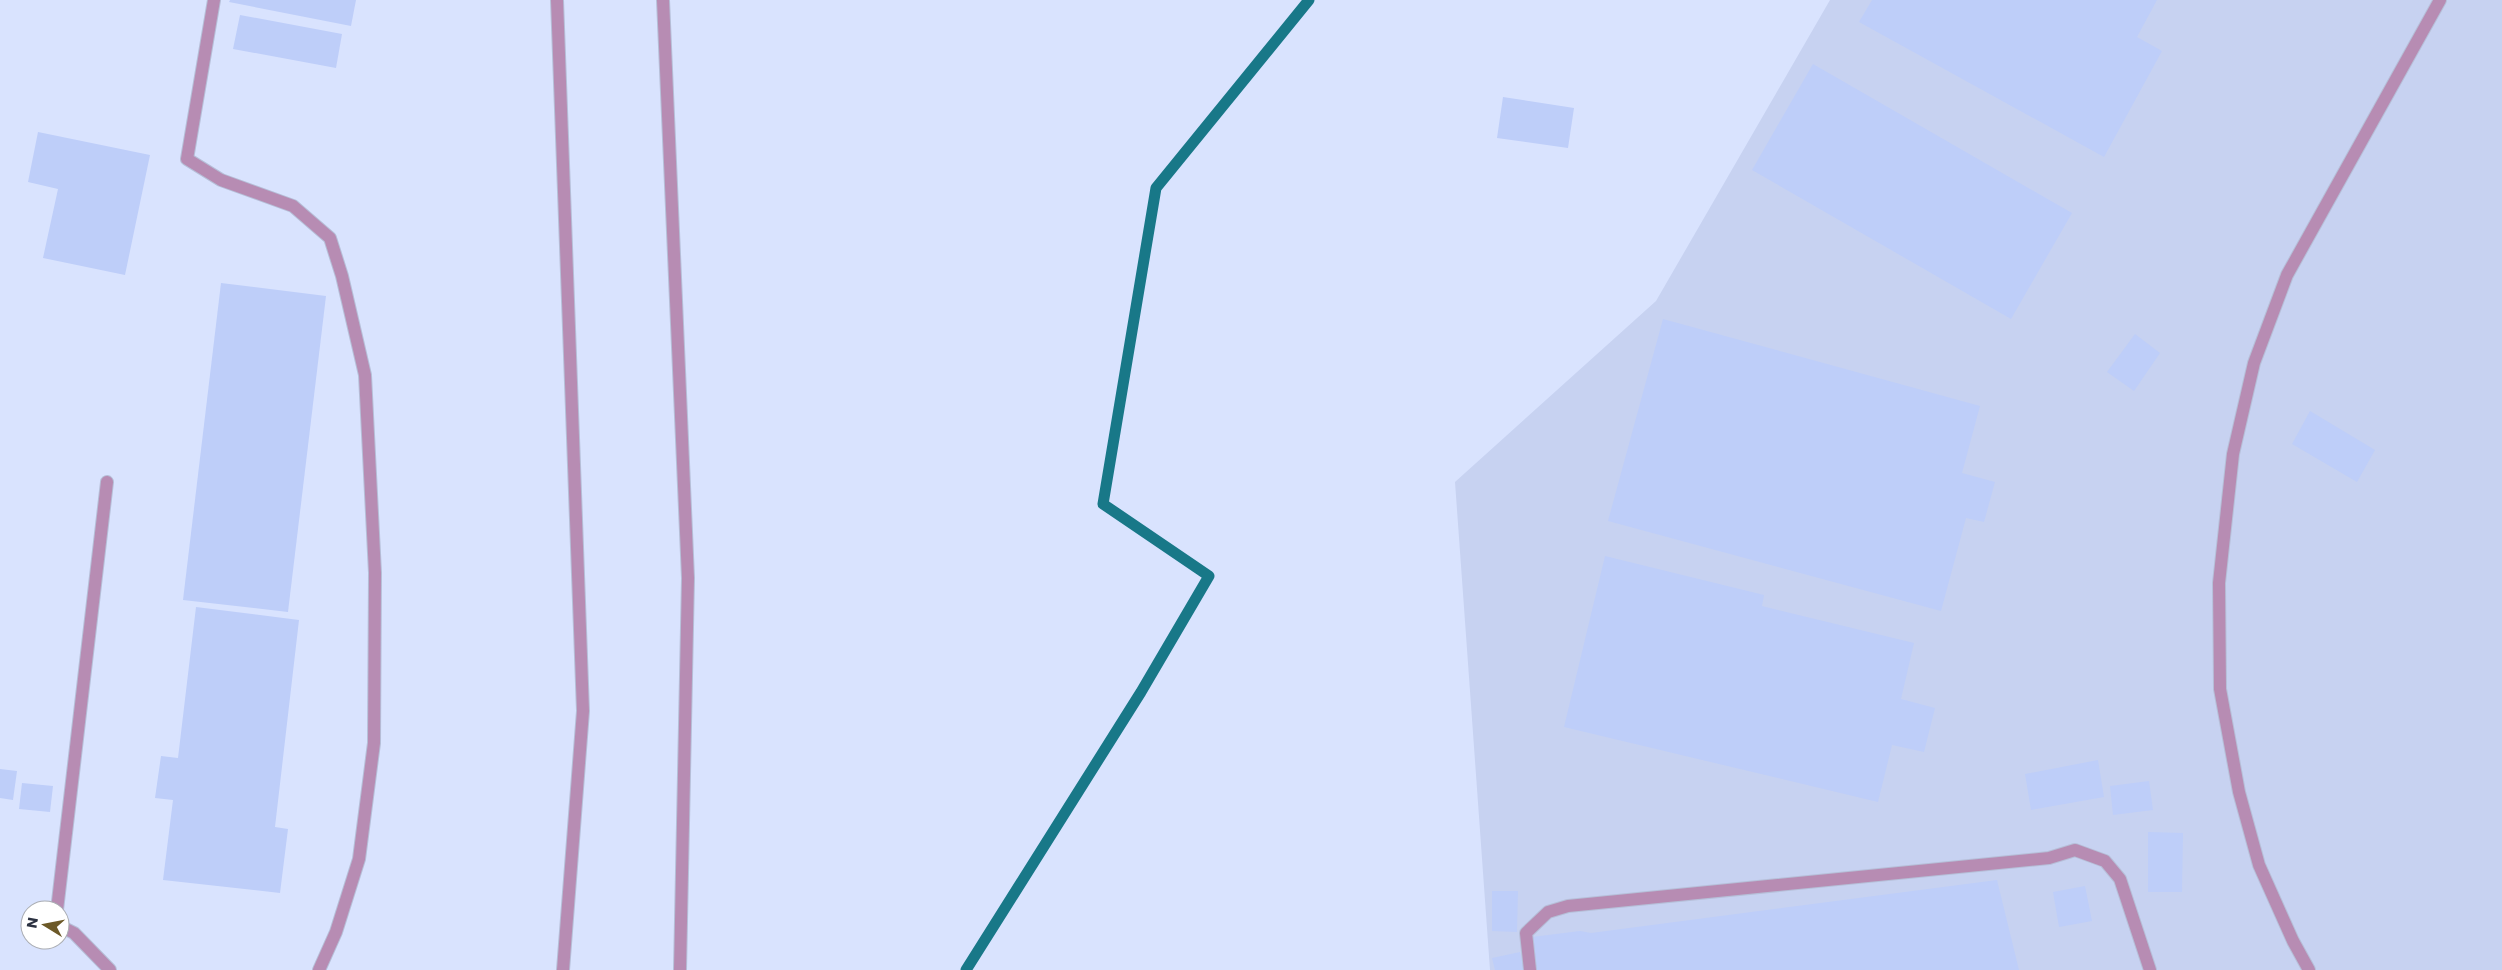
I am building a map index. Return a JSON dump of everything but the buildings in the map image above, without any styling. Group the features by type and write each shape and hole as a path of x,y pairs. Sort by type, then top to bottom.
{"street":[{"path":"214,0 187,159 221,180 293,206 330,238 342,276 365,375 375,574 374,743 358,859 336,932 319,970"},
{"path":"557,0 584,711 563,970"},
{"path":"663,0 688,578 680,970"},
{"path":"2309,970 2293,941 2259,865 2239,792 2220,689 2219,583 2233,454 2254,363 2287,276 2440,0"},
{"path":"58,900 107,482"},
{"path":"1530,970 1526,933 1548,912 1568,906 2049,858 2075,850 2106,860 2120,879 2150,970"},
{"path":"70,931 110,970"}],"shaded area":[{"path":"1830,0 2502,0 2502,970 1490,970 1455,482 1656,301"}],"waterway":[{"path":"966,970 1141,692 1209,576 1103,504 1156,188 1309,0"}]}
